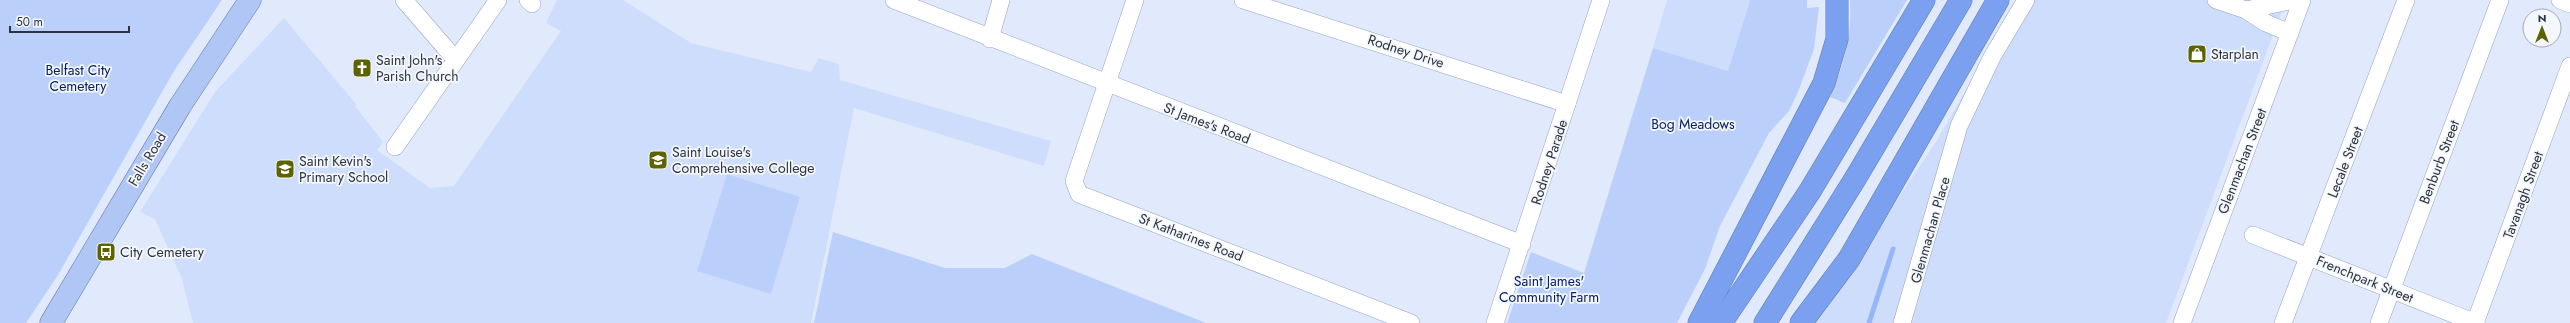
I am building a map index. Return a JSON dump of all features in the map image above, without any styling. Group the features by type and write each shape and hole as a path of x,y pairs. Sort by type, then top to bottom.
{"highway":[{"path":"1699,323 1824,83 1837,39 1837,0"},
{"path":"1721,323 1810,191 1924,0"},
{"path":"1765,323 1855,179 1961,0"},
{"path":"1801,323 1849,259 1998,0"}],"main road":[{"name":"Falls Road","path":"52,323 180,106 250,0"}],"street":[{"path":"404,0 455,59"},
{"path":"395,147 455,59 498,0"},
{"name":"St James's Road","path":"894,0 990,39 1522,244"},
{"path":"990,39 1001,0"},
{"name":"St Katharines Road","path":"1135,0 1074,180 1079,194 1411,323"},
{"name":"Rodney Drive","path":"1244,0 1567,104"},
{"name":"Rodney Parade","path":"1495,323 1601,0"},
{"name":"Glenmachan Place","path":"1902,323 1955,136 1992,57 2026,0"},
{"path":"2216,0 2246,10 2266,23 2290,33"},
{"path":"2246,10 2295,0"},
{"name":"Glenmachan Street","path":"2182,323 2302,0"},
{"name":"Lecale Street","path":"2283,323 2406,0"},
{"name":"Benburb Street","path":"2379,323 2500,0"},
{"path":"2560,0 2570,4"},
{"name":"Tavanagh Street","path":"2476,323 2570,66"},
{"name":"Frenchpark Street","path":"2253,235 2476,323"}],"shaded area":[{"name":"Saint Louise's Comprehensive College","path":"557,0 623,0 691,43 811,72 819,58 839,64 840,80 1051,141 1044,166 854,108 811,323 193,323 182,279 155,219 140,212 215,92 284,18 356,104 355,106 383,142 377,150 430,188 454,186 561,31 546,23"},
{"path":"1667,0 1750,0 1728,71 1653,48"},
{"path":"2018,0 2286,0 2166,323 1809,323 1841,283 1936,142"}],"green space":[{"name":"Belfast City Cemetery","path":"0,0 222,0 174,71 58,275 26,323 0,323"},
{"name":"Bog Meadows","path":"1750,0 1807,0 1807,8 1819,7 1814,49 1798,92 1789,111 1769,133 1720,226 1705,269 1677,323 1507,323 1531,252 1584,273 1653,48 1728,71"},
{"path":"1850,0 1907,0 1845,103 1830,97 1846,50 1850,26"},
{"path":"727,174 800,197 771,294 697,271"},
{"path":"833,232 945,268 1005,268 1032,254 1206,323 814,323"}],"waterway":[{"path":"1869,323 1893,249"}],"place":[{"name":"Starplan","path":"2197,54"},
{"name":"Saint John's Parish Church","path":"362,68"},
{"name":"Saint Louise's Comprehensive College","path":"658,160"},
{"name":"Saint Kevin's Primary School","path":"285,169"},
{"name":"City Cemetery","path":"106,252"}],"park label":[{"name":"Saint James' Community Farm","path":"1549,290"}]}
